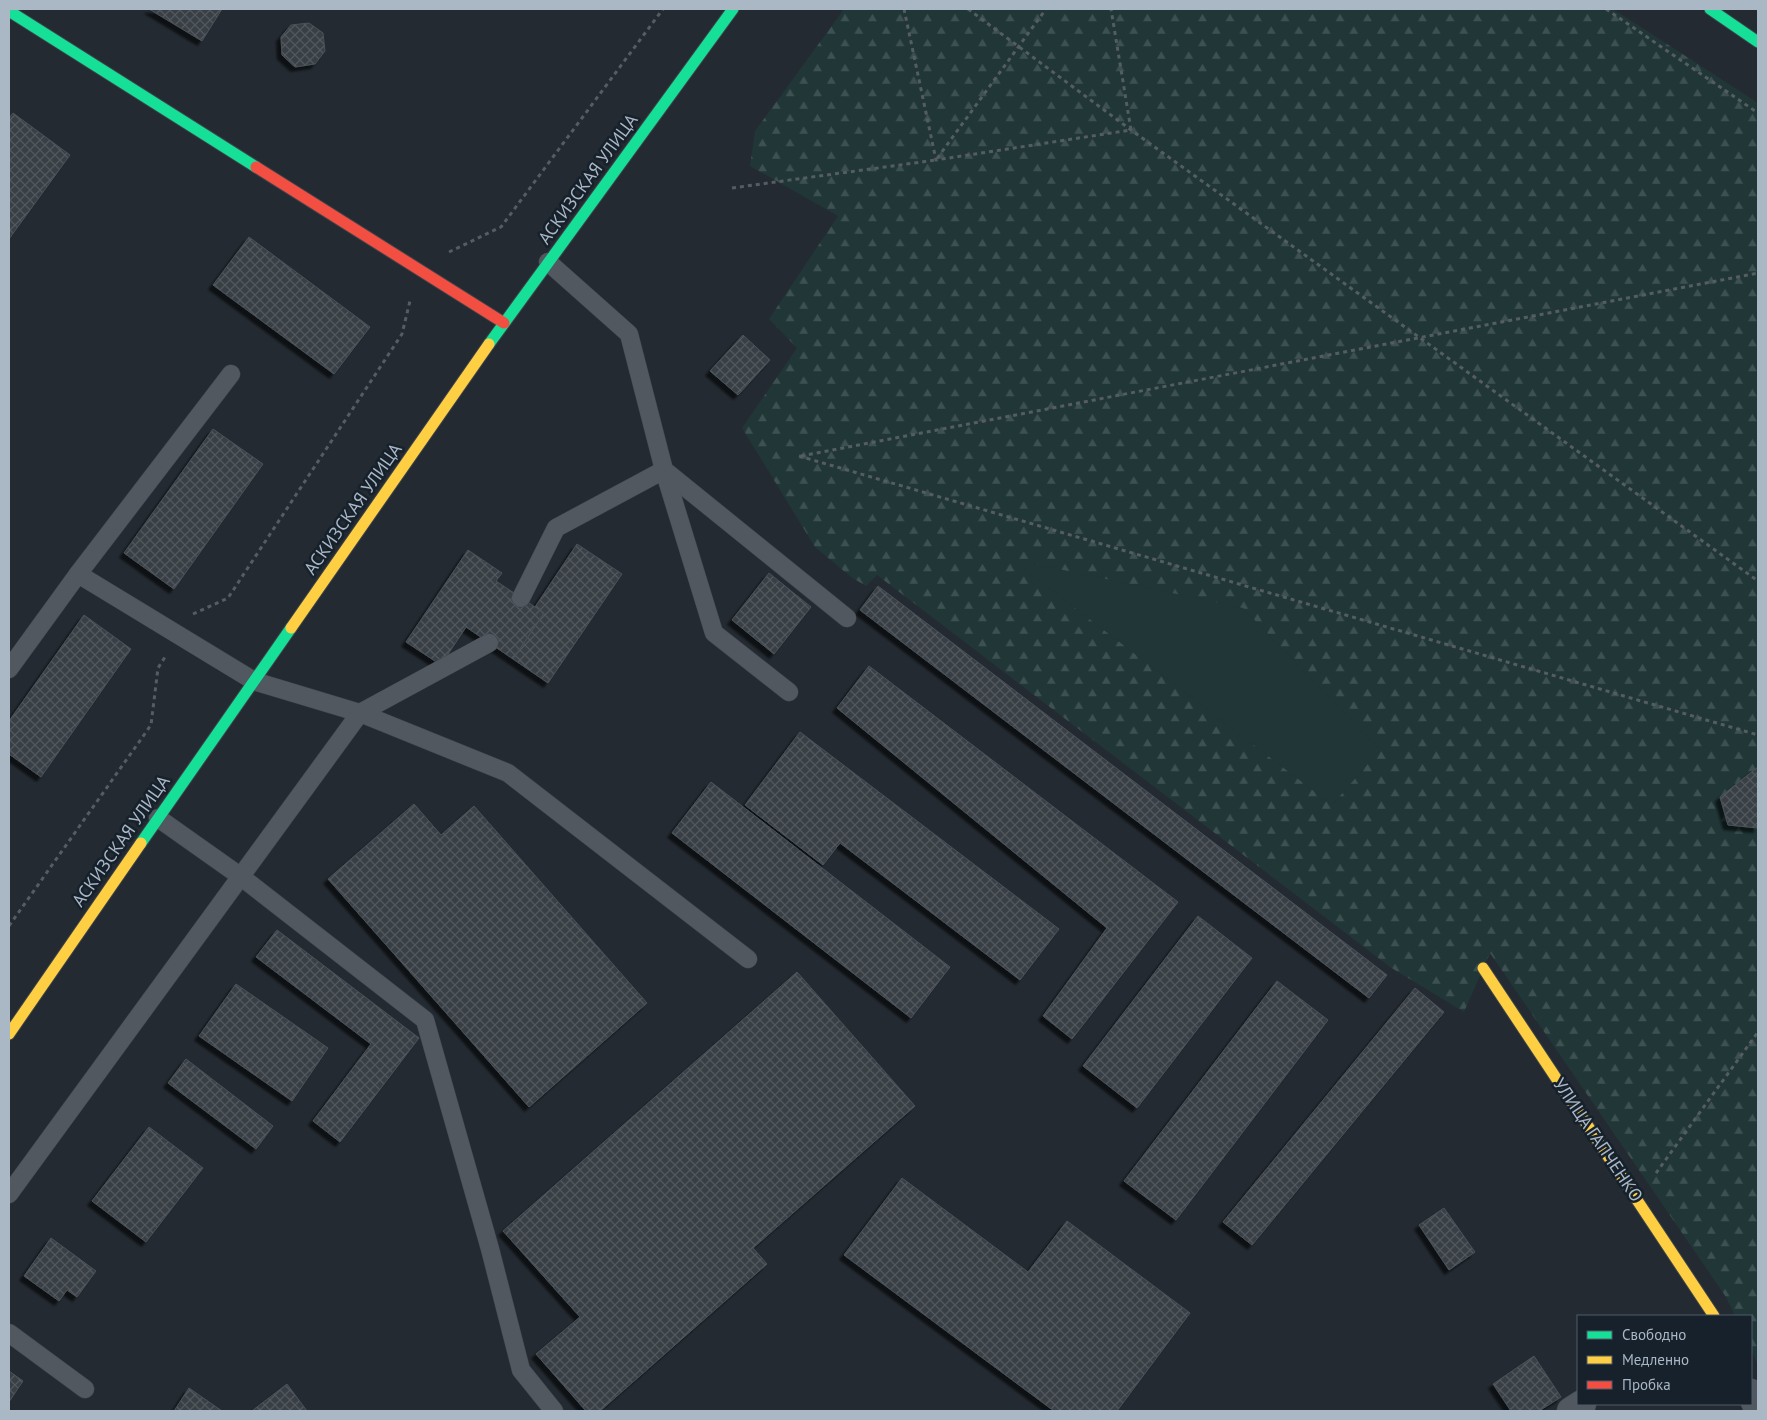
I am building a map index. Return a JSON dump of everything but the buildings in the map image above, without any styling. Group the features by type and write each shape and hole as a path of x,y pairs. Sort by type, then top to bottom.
{"main road":[{"name":"АСКИЗСКАЯ УЛИЦА","path":"9,1034 504,323 733,9"},
{"path":"1710,9 1758,42"},
{"path":"9,11 504,323"},
{"name":"УЛИЦА ГАПЧЕНКО","path":"1484,968 1712,1315"}],"street":[{"path":"1752,1395 1758,1409"}],"lane":[{"path":"548,262 629,334 664,470 714,633 790,692"},
{"path":"9,668 78,574 231,374"},
{"path":"522,598 556,528 664,470"},
{"path":"664,470 847,618"},
{"path":"78,574 254,681 360,713 508,773 748,959"},
{"path":"9,1194 360,713 489,644"},
{"path":"158,818 240,876 424,1020 490,1249 521,1370 554,1411"},
{"path":"9,1333 85,1389"}],"path":[{"path":"447,252 501,227 662,9"},
{"path":"904,9 936,160"},
{"path":"968,9 1131,130 1758,582"},
{"path":"936,160 1046,9"},
{"path":"1111,9 1131,130"},
{"path":"1606,9 1758,113"},
{"path":"732,188 936,160 1131,130"},
{"path":"1758,273 799,456 1758,735"},
{"path":"189,616 228,598 402,334 410,300"},
{"path":"9,926 151,725 158,668"},
{"path":"1654,1175 1758,1032"}],"green space":[{"path":"844,9 1613,9 1758,103 1758,1365 1752,1352 1752,1315 1735,1315 1726,1297 1490,953 1464,1012 1390,967 877,575 866,586 851,577 815,547 742,428 797,348 769,319 838,216 750,166 755,131"},
{"path":"1011,559 1243,608 1380,750 1332,805"}],"traffic: fast":[{"path":"489,344 733,9"},
{"path":"1710,9 1758,42"},
{"path":"9,11 256,167"},
{"path":"141,843 291,628"}],"traffic: slow":[{"path":"291,628 489,344"},
{"path":"9,1034 141,843"},
{"path":"1483,968 1713,1315"}],"traffic: jam":[{"path":"256,167 504,323"}]}
